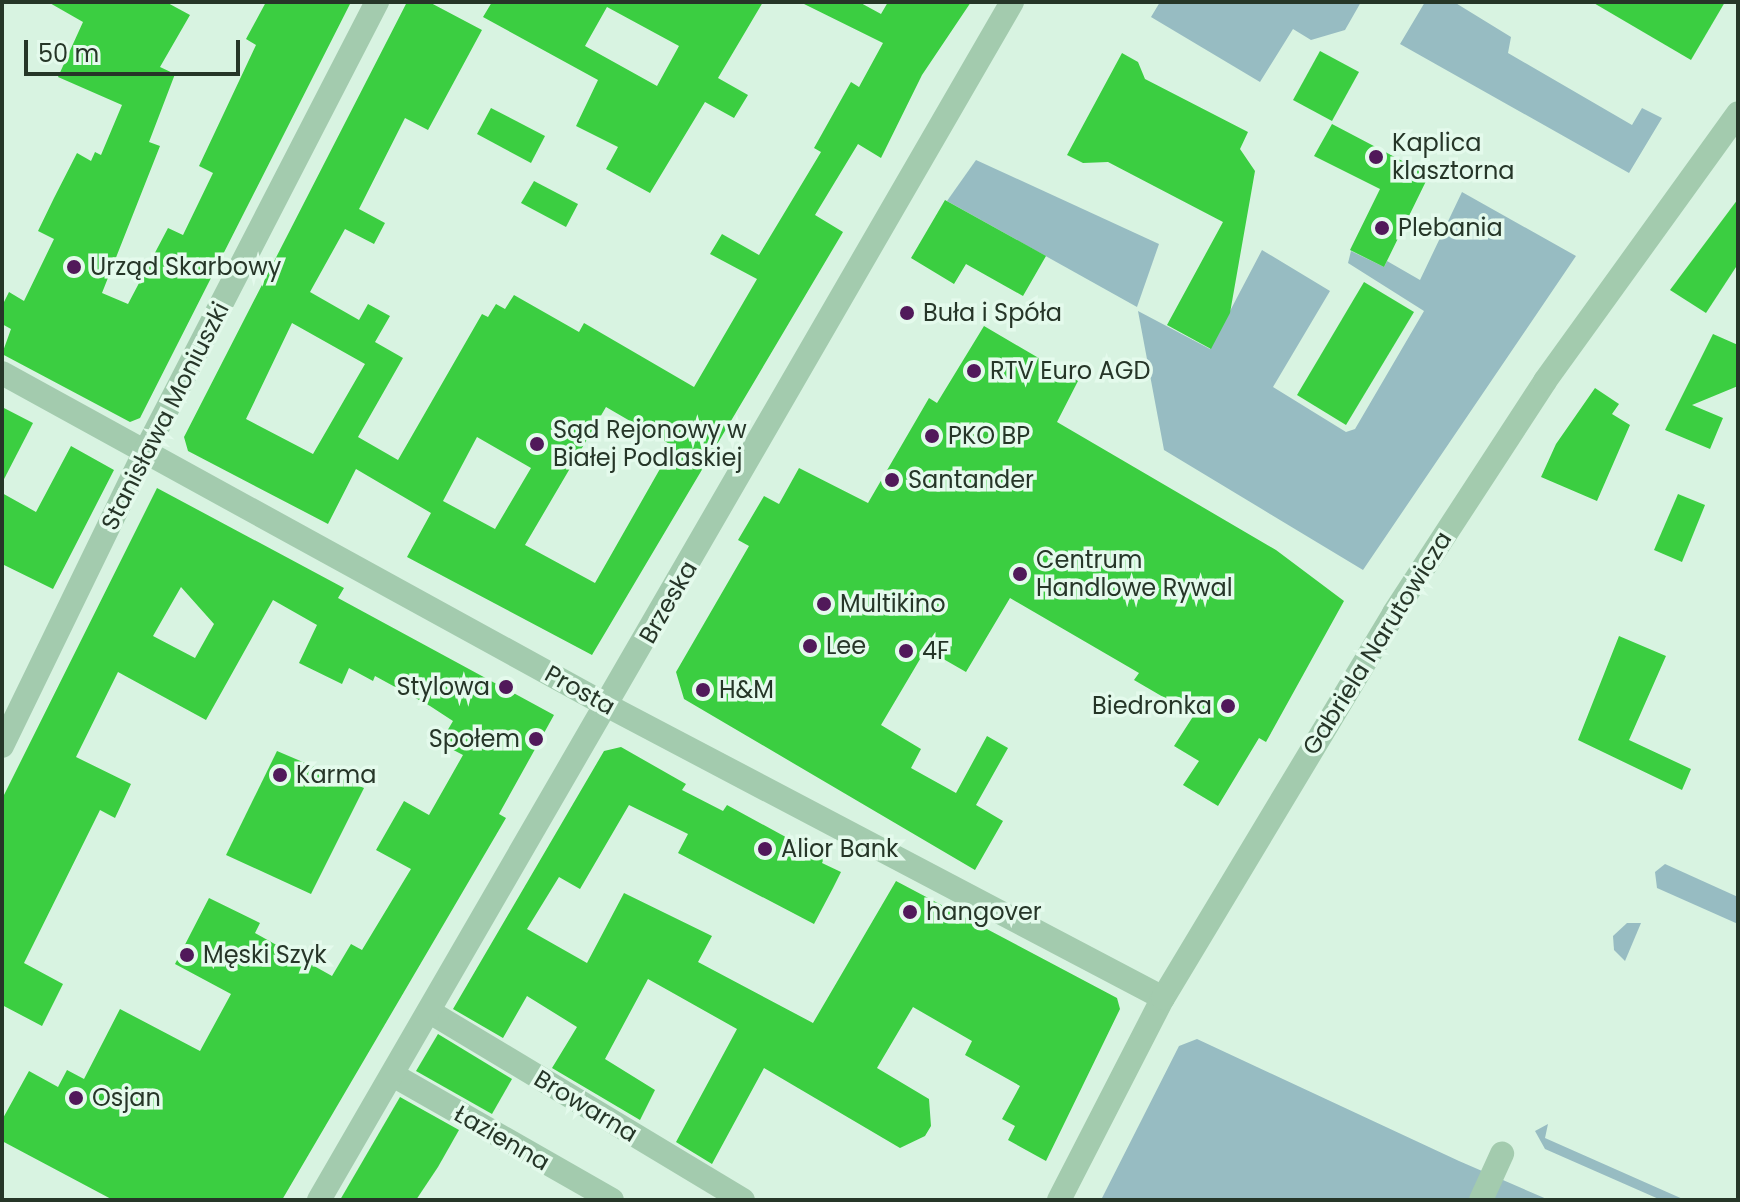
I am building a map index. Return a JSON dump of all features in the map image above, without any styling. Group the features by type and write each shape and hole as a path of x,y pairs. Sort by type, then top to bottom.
{"street":[{"name":"Stanisława Moniuszki","path":"2,746 8,720 377,2"},
{"name":"Brzeska","path":"319,1200 608,706 1012,2"},
{"name":"Gabriela Narutowicza","path":"1059,1200 1163,998 1297,768 1536,393 1738,113"},
{"name":"Prosta","path":"2,373 147,448 608,706 1163,998"},
{"name":"Browarna","path":"430,1012 743,1200"},
{"name":"Łazienna","path":"393,1075 612,1200"},
{"path":"1481,1200 1502,1154"}],"shaded area":[{"path":"1160,2 1361,2 1345,30 1311,40 1293,29 1260,82 1151,17"},
{"path":"1425,2 1454,2 1511,37 1508,53 1632,125 1642,108 1662,118 1629,173 1400,44"},
{"path":"976,160 1159,244 1137,307 947,201"},
{"path":"1462,192 1576,256 1363,570 1164,450 1138,311 1210,349 1262,250 1330,291 1273,387 1346,432 1355,429 1424,311 1348,263 1351,251 1384,267 1387,261 1420,280"},
{"path":"1665,864 1738,897 1738,924 1657,888 1655,872"},
{"path":"1627,923 1641,923 1625,961 1614,950 1613,936"},
{"path":"1197,1039 1549,1200 1101,1200 1179,1046"},
{"path":"1548,1124 1545,1138 1685,1200 1661,1200 1545,1149 1535,1131"}],"building":[{"path":"48,2 166,2 190,15 160,67 175,74 149,142 160,146 102,293 128,304 168,228 183,235 213,173 199,166 256,45 246,39 266,2 351,2 140,418 130,422 2,354 11,329 2,324 2,306 9,292 24,301 54,239 38,231 77,153 91,161 95,152 101,155 122,105 58,77 83,22"},
{"path":"407,2 429,2 482,30 428,130 405,118 359,209 385,223 374,244 345,229 310,292 359,320 368,304 390,316 375,342 403,358 358,437 398,460 482,314 488,317 496,304 505,309 514,295 579,332 584,323 694,387 757,279 710,254 722,234 759,255 821,152 814,148 851,82 859,87 883,43 800,2 859,2 881,14 888,2 971,2 922,75 881,158 858,144 815,215 843,232 592,655 407,557 431,513 356,469 328,524 188,451 184,437","holes":["292,323 365,364 313,454 246,419","606,407 673,446 595,583 525,545","477,437 531,468 495,529 443,501"]},
{"path":"492,2 763,2 718,78 748,95 734,118 705,102 650,193 606,169 618,147 576,126 598,80 483,17","holes":["607,7 679,46 657,86 585,46"]},
{"path":"1592,2 1725,2 1691,60"},
{"path":"1320,51 1359,72 1332,121 1293,100"},
{"path":"1122,53 1138,62 1145,79 1248,132 1240,149 1255,171 1230,313 1211,349 1167,325 1223,222 1108,162 1083,163 1067,155"},
{"path":"491,108 545,136 531,163 477,134"},
{"path":"1332,124 1429,175 1384,267 1350,250 1380,189 1314,156"},
{"path":"534,181 578,204 566,227 521,203"},
{"path":"1738,199 1738,264 1706,313 1670,290"},
{"path":"945,200 1046,256 1023,296 966,264 954,284 911,258"},
{"path":"1364,282 1414,312 1346,425 1297,395"},
{"name":"Centrum Handlowe Rywal","path":"984,326 1078,381 1057,422 1276,550 1344,601 1266,742 1259,738 1218,806 1183,785 1199,761 1174,746 1194,715 1134,680 1139,673 1010,598 966,672 926,649 881,725 921,749 911,768 956,793 987,736 1008,748 976,805 1003,821 975,870 684,699 676,672 749,546 738,540 764,496 779,504 799,468 868,503 929,398 937,403"},
{"path":"1713,334 1738,345 1738,386 1692,405 1723,418 1710,449 1665,430"},
{"path":"1595,388 1619,404 1612,414 1630,425 1597,501 1541,477 1556,444"},
{"path":"2,407 33,423 2,483"},
{"path":"71,446 114,470 53,589 2,564 2,493 36,512"},
{"path":"157,488 344,588 338,598 554,715 499,814 506,818 282,1200 113,1200 2,1141 2,1120 29,1071 58,1087 67,1070 84,1079 120,1009 200,1051 231,994 175,964 209,898 260,923 255,933 332,976 351,944 362,950 411,869 376,850 404,801 429,815 463,755 440,743 453,721 375,676 373,681 349,668 342,684 299,663 317,625 273,600 206,720 118,672 76,757 131,784 115,818 100,810 24,963 63,984 42,1026 2,1005 2,799","holes":["181,587 214,624 195,658 153,636"]},
{"path":"1678,494 1705,505 1682,562 1654,550"},
{"path":"1619,636 1666,656 1629,740 1691,769 1682,790 1578,740"},
{"path":"621,747 686,784 682,790 723,811 727,805 824,858 822,863 841,872 833,888 814,924 678,853 688,834 629,805 580,889 559,877 527,929 587,963 624,893 712,936 698,962 813,1023 896,881 1117,998 1120,1009 1046,1161 1008,1140 1015,1126 1002,1119 1020,1086 965,1055 972,1041 913,1007 877,1068 929,1099 931,1126 925,1136 900,1148 764,1068 712,1164 676,1142 737,1029 648,979 605,1059 655,1090 640,1120 552,1068 577,1027 527,996 503,1038 453,1009 604,751"},
{"path":"277,751 364,788 311,894 226,855"},
{"path":"438,1034 512,1079 492,1114 416,1071"},
{"path":"400,1097 459,1130 438,1167 416,1200 340,1200"}],"place":[{"name":"Kaplica klasztorna","path":"1376,157"},
{"name":"Plebania","path":"1382,228"},
{"name":"Urząd Skarbowy","path":"74,267"},
{"name":"Buła i Spóła","path":"907,313"},
{"name":"RTV Euro AGD","path":"974,371"},
{"name":"PKO BP","path":"932,436"},
{"name":"Sąd Rejonowy w Białej Podlaskiej","path":"537,444"},
{"name":"Santander","path":"892,480"},
{"name":"Centrum Handlowe Rywal","path":"1020,574"},
{"name":"Multikino","path":"824,604"},
{"name":"Lee","path":"810,646"},
{"name":"4F","path":"906,651"},
{"name":"Stylowa","path":"506,687"},
{"name":"H&M","path":"703,690"},
{"name":"Biedronka","path":"1228,706"},
{"name":"Społem","path":"536,739"},
{"name":"Karma","path":"280,775"},
{"name":"Alior Bank","path":"765,849"},
{"name":"hangover","path":"910,912"},
{"name":"Męski Szyk","path":"187,955"},
{"name":"Osjan","path":"76,1098"}]}
